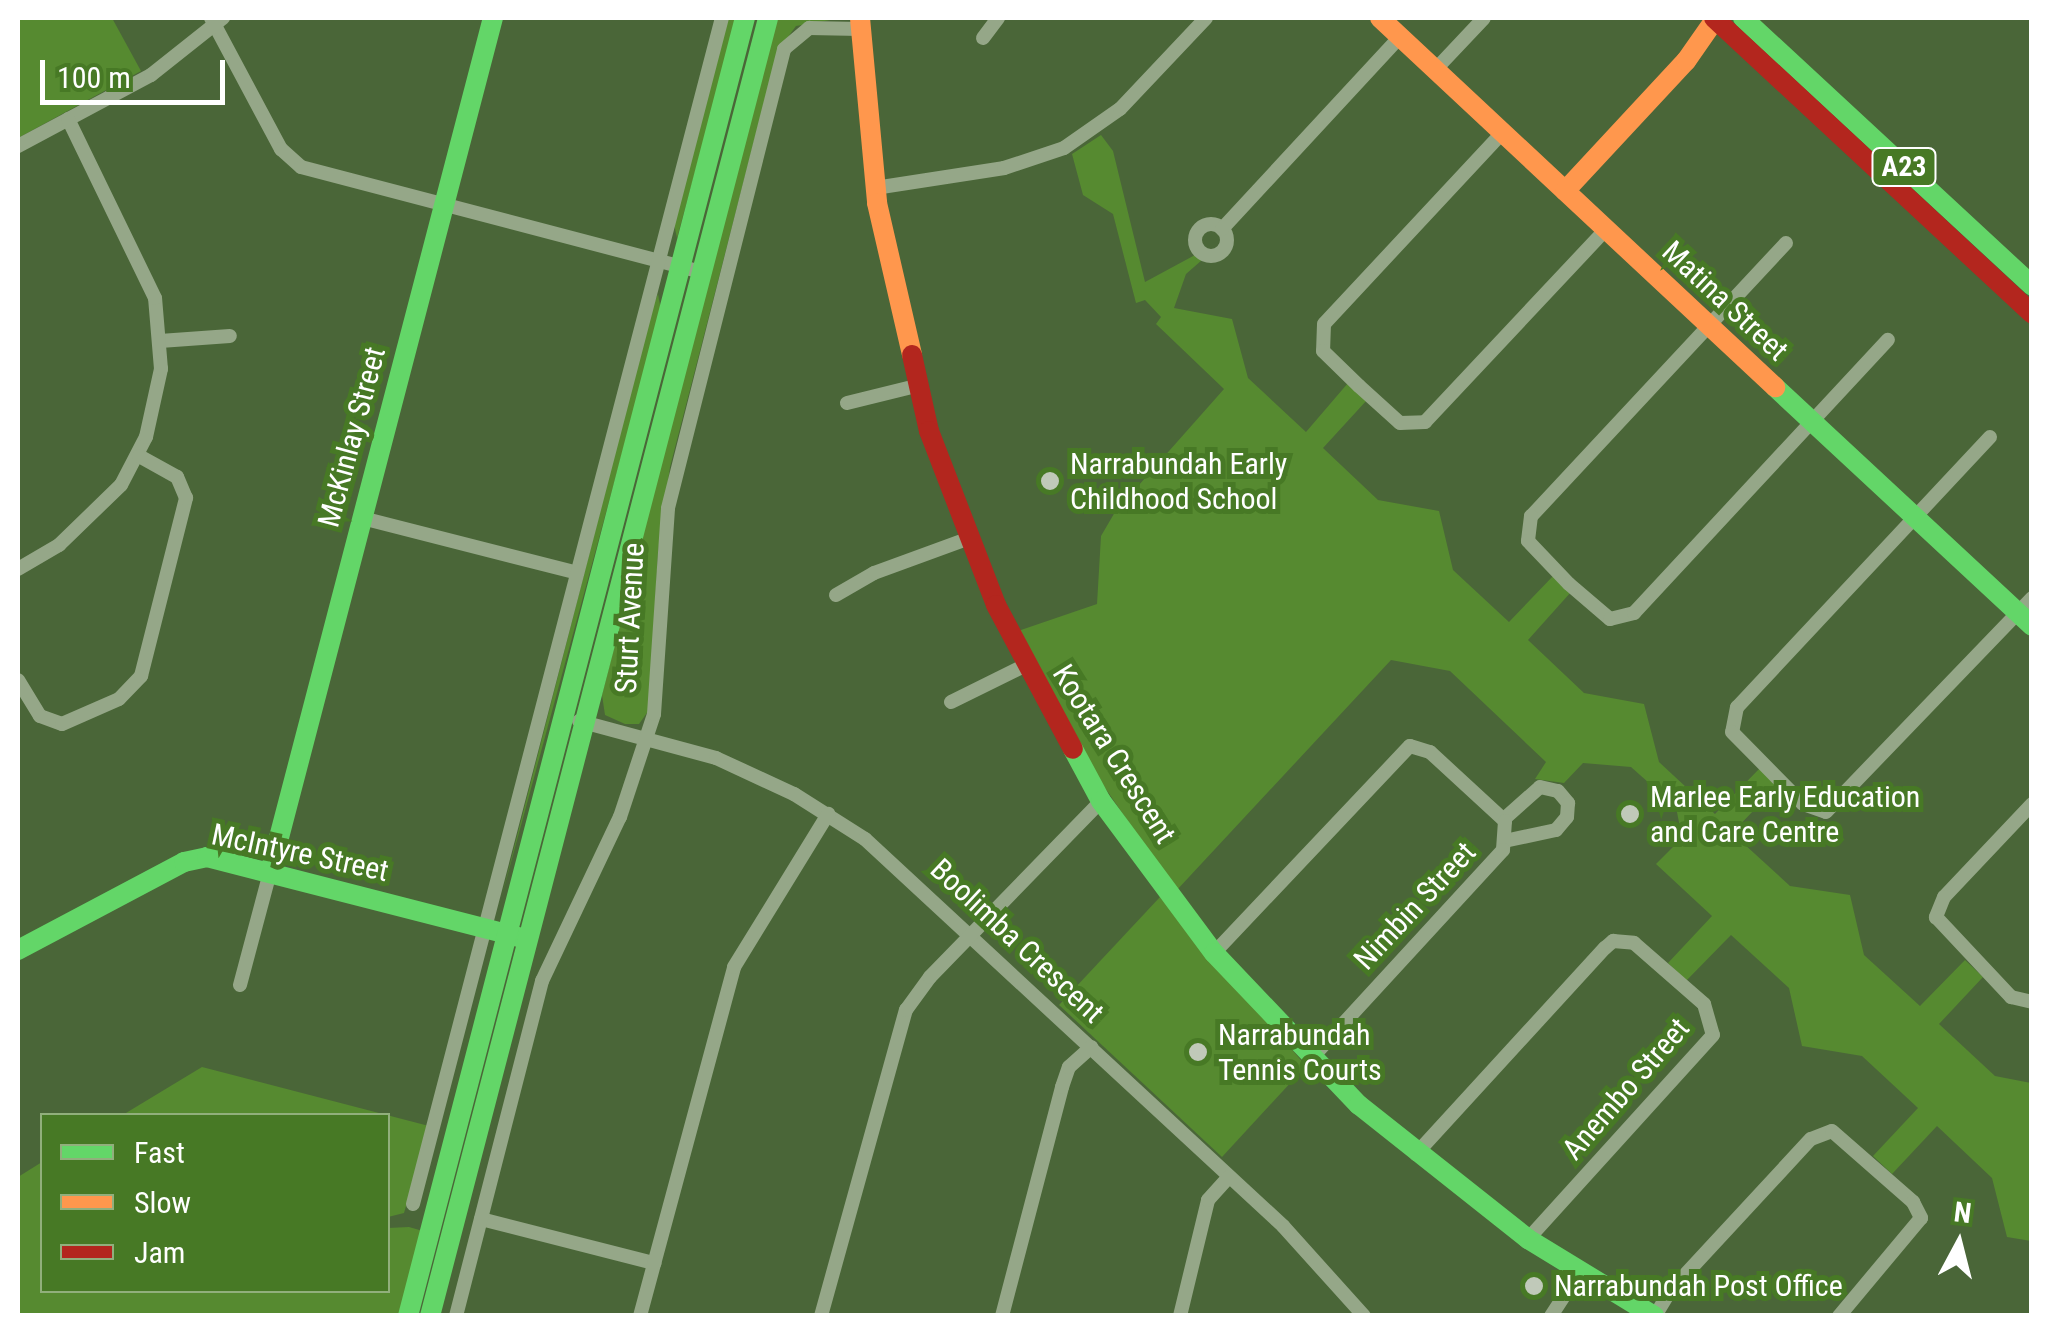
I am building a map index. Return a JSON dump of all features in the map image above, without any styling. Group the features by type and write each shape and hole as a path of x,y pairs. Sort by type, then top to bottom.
{"main road":[{"name":"McKinlay Street","path":"270,872 493,18"},
{"name":"Sturt Avenue","path":"691,270 745,18"},
{"name":"Sturt Avenue","path":"430,1316 518,937 691,270 768,18"},
{"name":"Matina Street","path":"1380,18 1811,422 2027,612"},
{"name":"A23","path":"1725,19 1778,49 2032,286"},
{"name":"A23","path":"1725,19 2032,314"},
{"path":"1565,191 1725,19"},
{"name":"Kootara Crescent","path":"860,23 875,188 916,386 967,539 1024,666 1100,800 1214,953 1312,1058 1416,1154 1528,1239 1579,1274 1655,1316"},
{"name":"McIntyre Street","path":"18,950 184,862 217,859 518,937"},
{"name":"Sturt Avenue","path":"408,1316 518,937"}],"street":[{"name":"Sturt Avenue","path":"413,1204 722,18"},
{"path":"983,38 998,18"},
{"path":"875,188 1011,167 1070,145 1120,109 1206,18"},
{"path":"1435,70 1484,18"},
{"path":"1769,18 1778,49"},
{"path":"18,146 151,75 216,20 290,159 319,173 691,270"},
{"name":"Sturt Avenue","path":"456,1316 542,981 620,817 648,739 661,671 668,508 784,49 809,28 860,23"},
{"path":"1222,228 1400,37"},
{"path":"18,569 95,516 139,456 155,410 160,341 154,298 68,119"},
{"path":"1503,132 1322,328 1323,351 1359,386 1400,423 1425,422 1606,229"},
{"path":"1786,243 1531,516 1528,540 1569,584 1610,618 1634,614 1888,340"},
{"path":"160,341 230,336"},
{"path":"847,402 916,386"},
{"path":"1990,437 1732,714 1736,740 1803,804 1826,812 2027,612"},
{"path":"18,680 40,716 62,724 119,699 142,676 186,498 176,476 139,456"},
{"path":"362,518 578,573"},
{"path":"836,595 874,573 967,539"},
{"path":"951,702 1024,666"},
{"name":"Boolimba Crescent","path":"574,720 730,764 828,814 972,934 1229,1178 1364,1316"},
{"name":"Nimbin Street","path":"1214,953 1410,746 1430,752 1504,819 1509,840 1312,1058"},
{"path":"1504,819 1540,787 1558,791 1568,804 1556,830 1509,840"},
{"path":"821,1316 906,1010 972,934 1100,800"},
{"path":"2032,804 1944,897 1936,917 2011,997 2032,1002"},
{"path":"640,1316 734,968 828,814"},
{"path":"240,985 270,872"},
{"name":"Anembo Street","path":"1416,1154 1605,948 1613,941 1634,943 1704,1004 1714,1035 1528,1239"},
{"path":"1002,1316 1069,1067 1091,1047"},
{"path":"1655,1316 1670,1290 1810,1139 1832,1131 1913,1202 1921,1218 1839,1316"},
{"path":"1180,1316 1208,1200 1229,1178"},
{"path":"481,1219 654,1262"},
{"path":"1551,1316 1579,1274"}],"green space":[{"path":"18,18 112,18 141,71 18,138"},
{"path":"727,18 737,18 677,238 674,224"},
{"path":"775,18 842,18 796,26 777,52 670,467 658,552 649,710 639,724 625,724 605,715 602,695"},
{"path":"1101,135 1113,151 1145,282 1195,255 1202,260 1186,274 1174,308 1232,319 1248,378 1306,432 1348,383 1367,400 1323,448 1378,500 1439,511 1453,570 1509,622 1554,575 1571,592 1528,640 1584,693 1644,704 1659,762 1715,814 1760,768 1778,785 1732,833 1790,886 1850,895 1864,955 1920,1006 1965,960 1983,977 1939,1024 1995,1076 2031,1083 2031,1241 2007,1237 1992,1178 1937,1126 1892,1174 1873,1156 1918,1108 1862,1056 1802,1046 1789,988 1731,935 1686,981 1668,963 1712,916 1656,864 1682,838 1676,807 1631,767 1583,763 1564,783 1535,779 1546,762 1450,671 1391,660 1176,891 1101,782 1018,631 1097,604 1101,536 1115,512 1224,389 1156,324 1161,317 1145,300 1136,303 1113,214 1083,195 1072,154"},
{"path":"658,294 661,310 501,899 652,308"},
{"path":"1160,897 1306,1066 1222,1157 1059,1005"},
{"path":"202,1067 379,1113 126,1113"},
{"path":"390,1116 429,1126 404,1213 390,1216"},
{"path":"40,1163 40,1293 390,1293 390,1228 423,1231 401,1315 18,1315 18,1177"}],"traffic: fast":[{"path":"270,872 493,18"},
{"path":"408,1316 745,18"},
{"path":"430,1316 768,18"},
{"path":"1743,18 2032,286"},
{"path":"1775,387 2032,626"},
{"path":"1073,749 1101,801 1214,953 1359,1105 1528,1239 1654,1316"},
{"path":"18,950 184,862 207,857 518,937"}],"traffic: slow":[{"path":"860,18 877,203 912,355"},
{"path":"1380,18 1775,387"},
{"path":"1565,191 1686,61 1716,18"}],"traffic: jam":[{"path":"1714,18 2032,314"},
{"path":"912,355 929,431 996,605 1073,749"}],"place":[{"name":"Narrabundah Early Childhood School","path":"1050,481"},
{"name":"Marlee Early Education and Care Centre","path":"1630,814"},
{"name":"Narrabundah Tennis Courts","path":"1198,1052"},
{"name":"Narrabundah Post Office","path":"1534,1286"}]}
